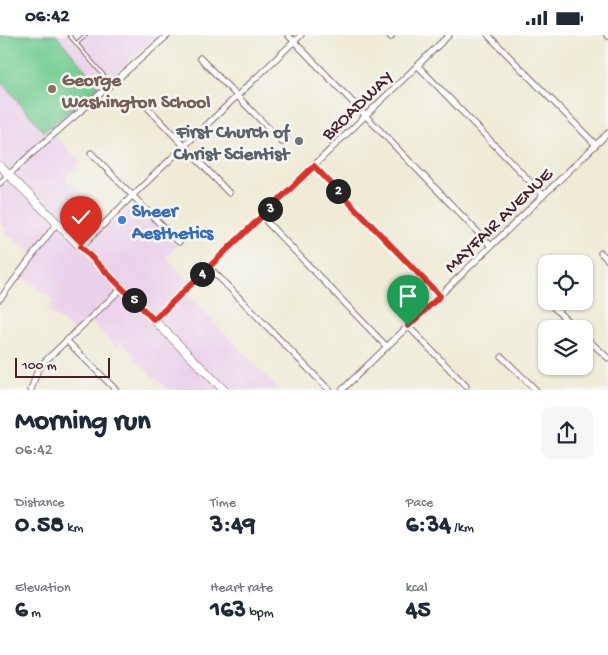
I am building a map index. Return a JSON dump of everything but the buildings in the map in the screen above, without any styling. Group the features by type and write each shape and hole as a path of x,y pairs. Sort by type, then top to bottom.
{"main road":[{"path":"0,166 224,390"}],"street":[{"path":"0,183 168,35"},
{"path":"288,35 491,246"},
{"path":"81,247 132,195 301,35"},
{"name":"BROADWAY","path":"154,320 449,35"},
{"path":"488,35 596,145"},
{"path":"200,58 282,142"},
{"path":"418,66 543,195"},
{"path":"149,109 229,193"},
{"name":"MAYFAIR AVENUE","path":"342,390 608,133"},
{"path":"91,153 179,241"},
{"path":"314,166 440,296"},
{"path":"262,217 387,347"},
{"path":"0,299 57,223"},
{"path":"601,253 608,259"},
{"path":"210,267 329,390"},
{"path":"31,390 38,369 43,363 122,288"},
{"path":"556,310 567,320"},
{"path":"408,326 466,386"},
{"path":"67,341 116,390"},
{"path":"593,345 608,359"},
{"path":"502,357 536,390"}],"lane":[{"path":"69,35 111,84"},
{"path":"77,43 86,35"}],"shaded area":[{"path":"0,35 160,35 51,130 81,163 65,177 110,224 133,203 177,246 166,257 188,280 190,298 280,390 168,390 133,358 135,356 121,342 116,347 90,321 76,333 47,309 54,300 19,274 34,255 5,232 7,229 0,223"}],"green space":[{"name":"George Washington School","path":"0,35 56,35 99,86 44,132 0,80"}],"place":[{"name":"George Washington School","path":"52,89"},
{"name":"First Church of Christ Scientist","path":"299,141"},
{"name":"Sheer Aesthetics","path":"122,220"}],"route":[{"path":"81,247 154,320 314,166 440,296 408,326"}]}
